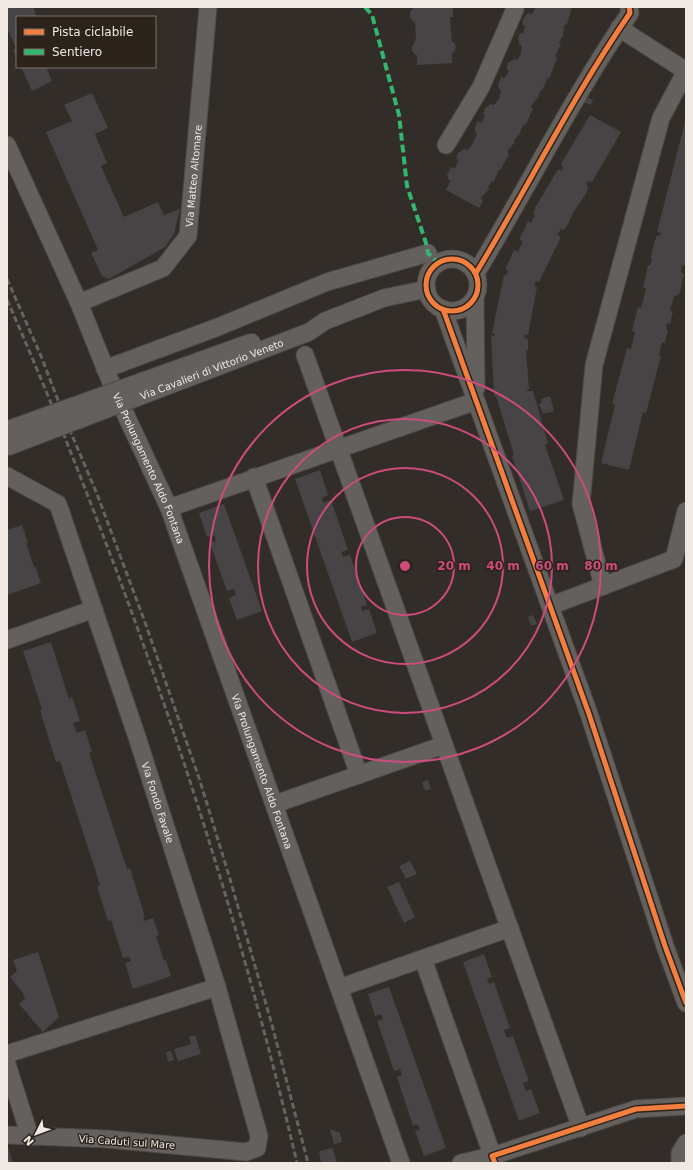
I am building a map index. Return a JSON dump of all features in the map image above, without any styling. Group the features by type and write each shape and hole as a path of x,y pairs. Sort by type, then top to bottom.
{"street":[{"name":"Via Matteo Altomare","path":"79,303 163,268 188,236 208,7"},
{"path":"446,145 481,87 515,9 514,7"},
{"path":"476,273 597,62 630,13 629,7"},
{"path":"603,586 580,504 594,365 662,118 686,71 619,28"},
{"path":"7,145 79,303 105,369 218,327 327,282 428,253"},
{"path":"475,298 469,305 462,309 450,311 442,309 432,301 427,289 426,283 430,272 438,263 453,259 464,262 473,269 478,278 478,289 475,298 476,401"},
{"name":"Via Cavalieri di Vittorio Veneto","path":"7,430 325,321 384,298 427,289"},
{"path":"442,309 589,714 665,946 686,1003"},
{"name":"Via Cavalieri di Vittorio Veneto","path":"7,447 307,327"},
{"path":"305,354 581,1128"},
{"name":"Via Prolungamento Aldo Fontana","path":"105,369 169,508 401,1163"},
{"path":"169,508 254,477 476,401"},
{"name":"Via Fondo Favale","path":"7,476 58,504 137,737 217,987 259,1136 256,1148 246,1152"},
{"path":"254,477 359,775"},
{"path":"550,606 674,559 686,511"},
{"path":"7,640 94,609"},
{"path":"275,804 444,745"},
{"path":"339,988 510,928"},
{"path":"423,959 493,1160"},
{"path":"7,1054 217,987"},
{"path":"7,1064 30,1137"},
{"path":"461,1163 493,1160 636,1109 686,1106"},
{"name":"Via Caduti sul Mare","path":"7,1136 108,1139 246,1152"},
{"path":"680,1163 680,1153 686,1143"}],"building":[{"path":"7,7 33,7 37,16 16,16 16,48 7,28"},
{"path":"414,7 452,7 453,17 450,17 452,42 454,42 456,46 454,52 452,53 452,63 417,65 417,55 415,55 412,51 412,47 416,39 415,23 410,18 410,12"},
{"path":"536,7 572,7 567,24 564,26 563,37 555,56 557,58 550,77 547,79 543,89 538,95 539,96 531,106 533,109 526,124 523,125 519,135 514,141 515,142 507,152 509,154 501,169 498,171 494,181 492,181 488,187 490,188 481,198 483,201 479,208 446,190 451,180 448,179 447,175 451,167 455,168 459,160 456,159 458,153 464,149 468,150 473,143 477,134 475,132 475,127 478,121 482,123 485,115 483,114 485,108 491,104 494,105 499,99 501,90 498,85 501,77 505,78 509,70 506,69 508,63 514,59 517,60 520,56 522,46 520,45 518,39 520,33 523,34 525,26 522,25 523,19 528,13 532,14"},
{"path":"16,48 16,56 13,50"},
{"path":"21,68 46,68 52,81 32,91"},
{"path":"92,93 108,128 95,134 107,163 101,166 124,217 158,202 164,215 180,209 174,234 165,247 109,279 102,276 91,253 98,250 46,132 72,121 64,105"},
{"path":"584,96 593,100 591,105 581,101"},
{"path":"590,115 621,132 592,182 588,181 586,185 588,186 587,192 573,213 567,226 563,230 561,229 557,235 561,237 539,282 536,281 534,286 537,287 528,335 525,334 524,338 528,339 528,350 526,350 529,389 527,391 533,391 548,443 545,445 564,500 530,511 512,456 514,455 496,396 494,397 491,335 495,336 495,334 492,333 504,275 506,276 508,271 506,267 514,250 518,252 523,241 519,240 528,221 531,223 535,215 533,214 536,206 557,171 559,169 562,171 563,167 561,164"},
{"path":"685,122 686,265 682,266 681,272 684,274 680,292 678,295 674,296 670,311 673,311 670,324 667,323 666,329 668,330 665,343 662,342 659,355 661,356 646,413 643,412 629,470 601,463 615,405 612,404 627,348 631,349 635,332 632,331 638,307 641,308 646,289 643,287 648,266 650,265 652,259 651,257 654,243 657,235 660,236 661,233 657,232"},
{"path":"550,396 554,411 543,414 539,404 542,403 541,399"},
{"path":"320,470 328,495 322,498 323,503 331,500 348,550 341,552 343,557 350,555 367,605 361,607 362,611 369,609 377,633 352,642 295,479"},
{"path":"224,504 262,611 237,620 229,598 236,595 234,589 227,591 210,543 216,541 214,535 207,537 199,513"},
{"path":"22,525 28,543 26,543 41,583 7,595 7,530"},
{"path":"533,615 537,624 531,626 528,617"},
{"path":"51,642 69,699 72,697 80,721 73,723 77,733 85,730 92,752 89,753 127,869 130,868 145,917 143,917 144,921 153,918 159,935 156,936 164,961 166,960 171,976 133,989 125,963 131,961 129,957 123,958 111,920 108,921 97,887 100,885 60,761 56,762 40,710 42,709 23,651"},
{"path":"428,780 431,789 425,791 422,782"},
{"path":"410,861 417,874 406,879 399,866"},
{"path":"399,882 415,917 404,923 387,887"},
{"path":"38,952 59,1017 43,1032 19,1004 25,999 23,993 10,977 17,971 13,960"},
{"path":"484,954 492,977 487,979 489,984 494,982 510,1028 504,1030 507,1038 513,1036 529,1081 523,1083 526,1091 531,1089 540,1113 519,1121 463,962"},
{"path":"389,987 446,1148 424,1156 415,1131 420,1130 418,1124 413,1126 397,1077 402,1075 400,1069 394,1071 377,1021 383,1019 381,1014 375,1016 368,994"},
{"path":"195,1035 201,1054 178,1061 174,1049 191,1044 189,1037"},
{"path":"171,1051 174,1060 168,1062 166,1052"},
{"path":"330,1129 340,1133 342,1142 334,1144"},
{"path":"8,1147 13,1163 7,1163"},
{"path":"333,1148 337,1163 321,1163 319,1151"}],"railway":[{"path":"7,279 41,356 66,421 97,494 146,625 200,781 272,1025 308,1163"},
{"path":"7,300 48,396 87,494 139,633 165,708 237,934 297,1163"}],"marked path":[{"path":"365,7 372,15 399,115 407,186 428,253 438,263"}],"cycle path":[{"path":"476,273 570,109 609,44 630,13 629,7"},
{"path":"452,259 466,263 474,271 478,285 474,299 466,307 452,311 438,307 430,299 426,285 430,271 438,263 452,259"},
{"path":"443,309 589,714 665,946 686,1003"},
{"path":"495,1163 492,1156 636,1109 686,1106"}]}
